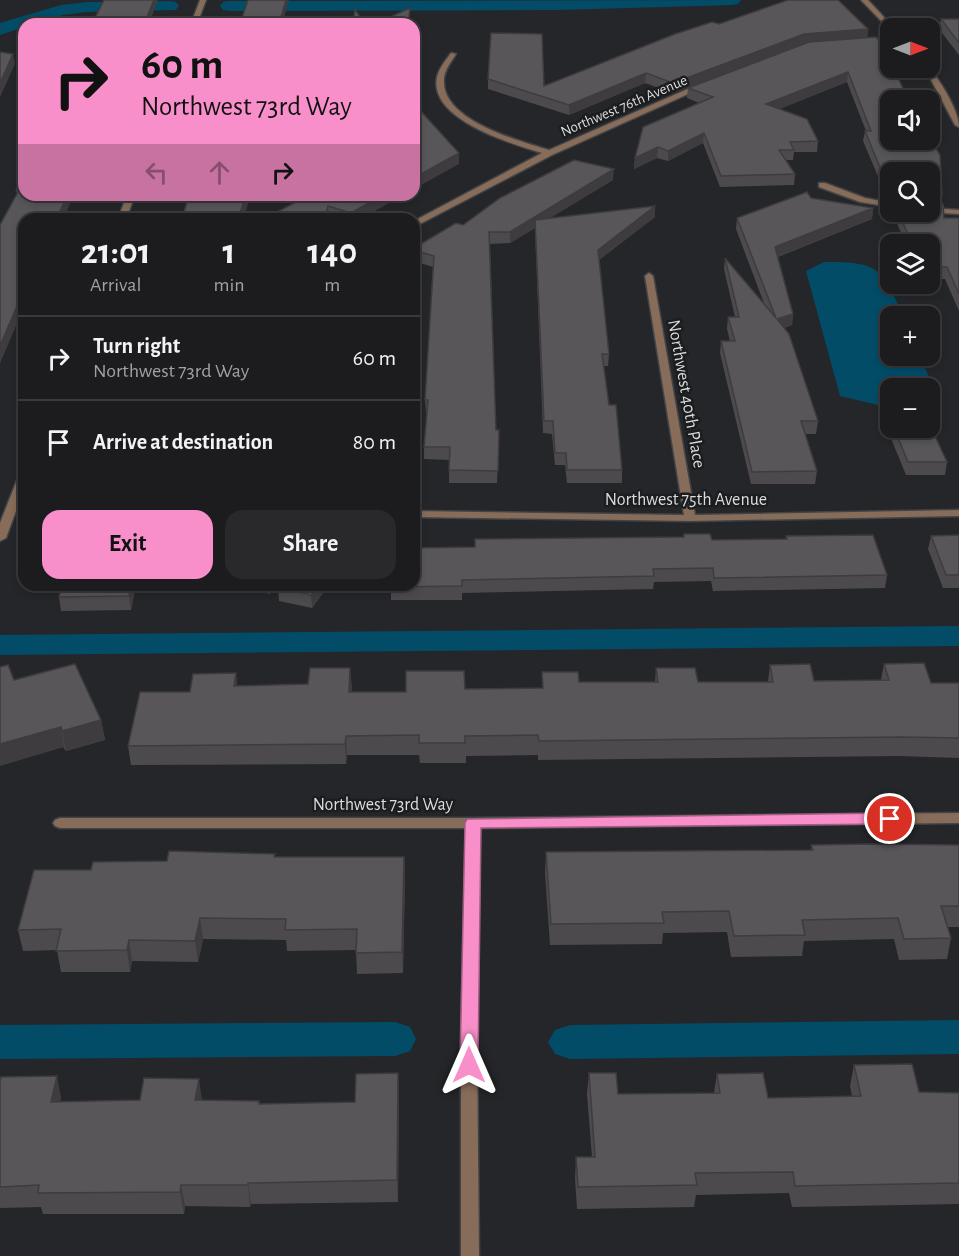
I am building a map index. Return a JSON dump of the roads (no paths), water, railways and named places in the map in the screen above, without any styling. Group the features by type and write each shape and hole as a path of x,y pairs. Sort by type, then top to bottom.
{"street":[{"path":"196,18 203,0"},
{"path":"864,0 881,18"},
{"path":"859,43 880,42"},
{"path":"453,54 443,69 440,80 442,93 448,104 460,115 506,139 549,153"},
{"path":"934,78 959,125"},
{"name":"Northwest 76th Avenue","path":"420,221 549,153 712,83"},
{"path":"822,185 863,200 880,203"},
{"path":"940,211 959,212"},
{"name":"Northwest 40th Place","path":"649,276 690,518"},
{"path":"0,538 18,491"},
{"name":"Northwest 75th Avenue","path":"420,515 690,518 959,513"},
{"name":"Northwest 73rd Way","path":"60,823 473,823 959,818"},
{"path":"470,1256 469,1041 473,823"}],"water":[{"path":"824,262 842,262 857,263 877,271 880,274 880,294 893,294 898,306 880,306 880,366 924,366 929,378 880,378 880,405 840,396 806,271"}],"waterway":[{"path":"229,6 558,5 732,0"},
{"path":"35,18 61,10 87,7 170,6"},
{"path":"0,29 18,23"},
{"path":"0,645 959,636"},
{"path":"570,1042 959,1037"},
{"path":"0,1042 395,1039"}]}
